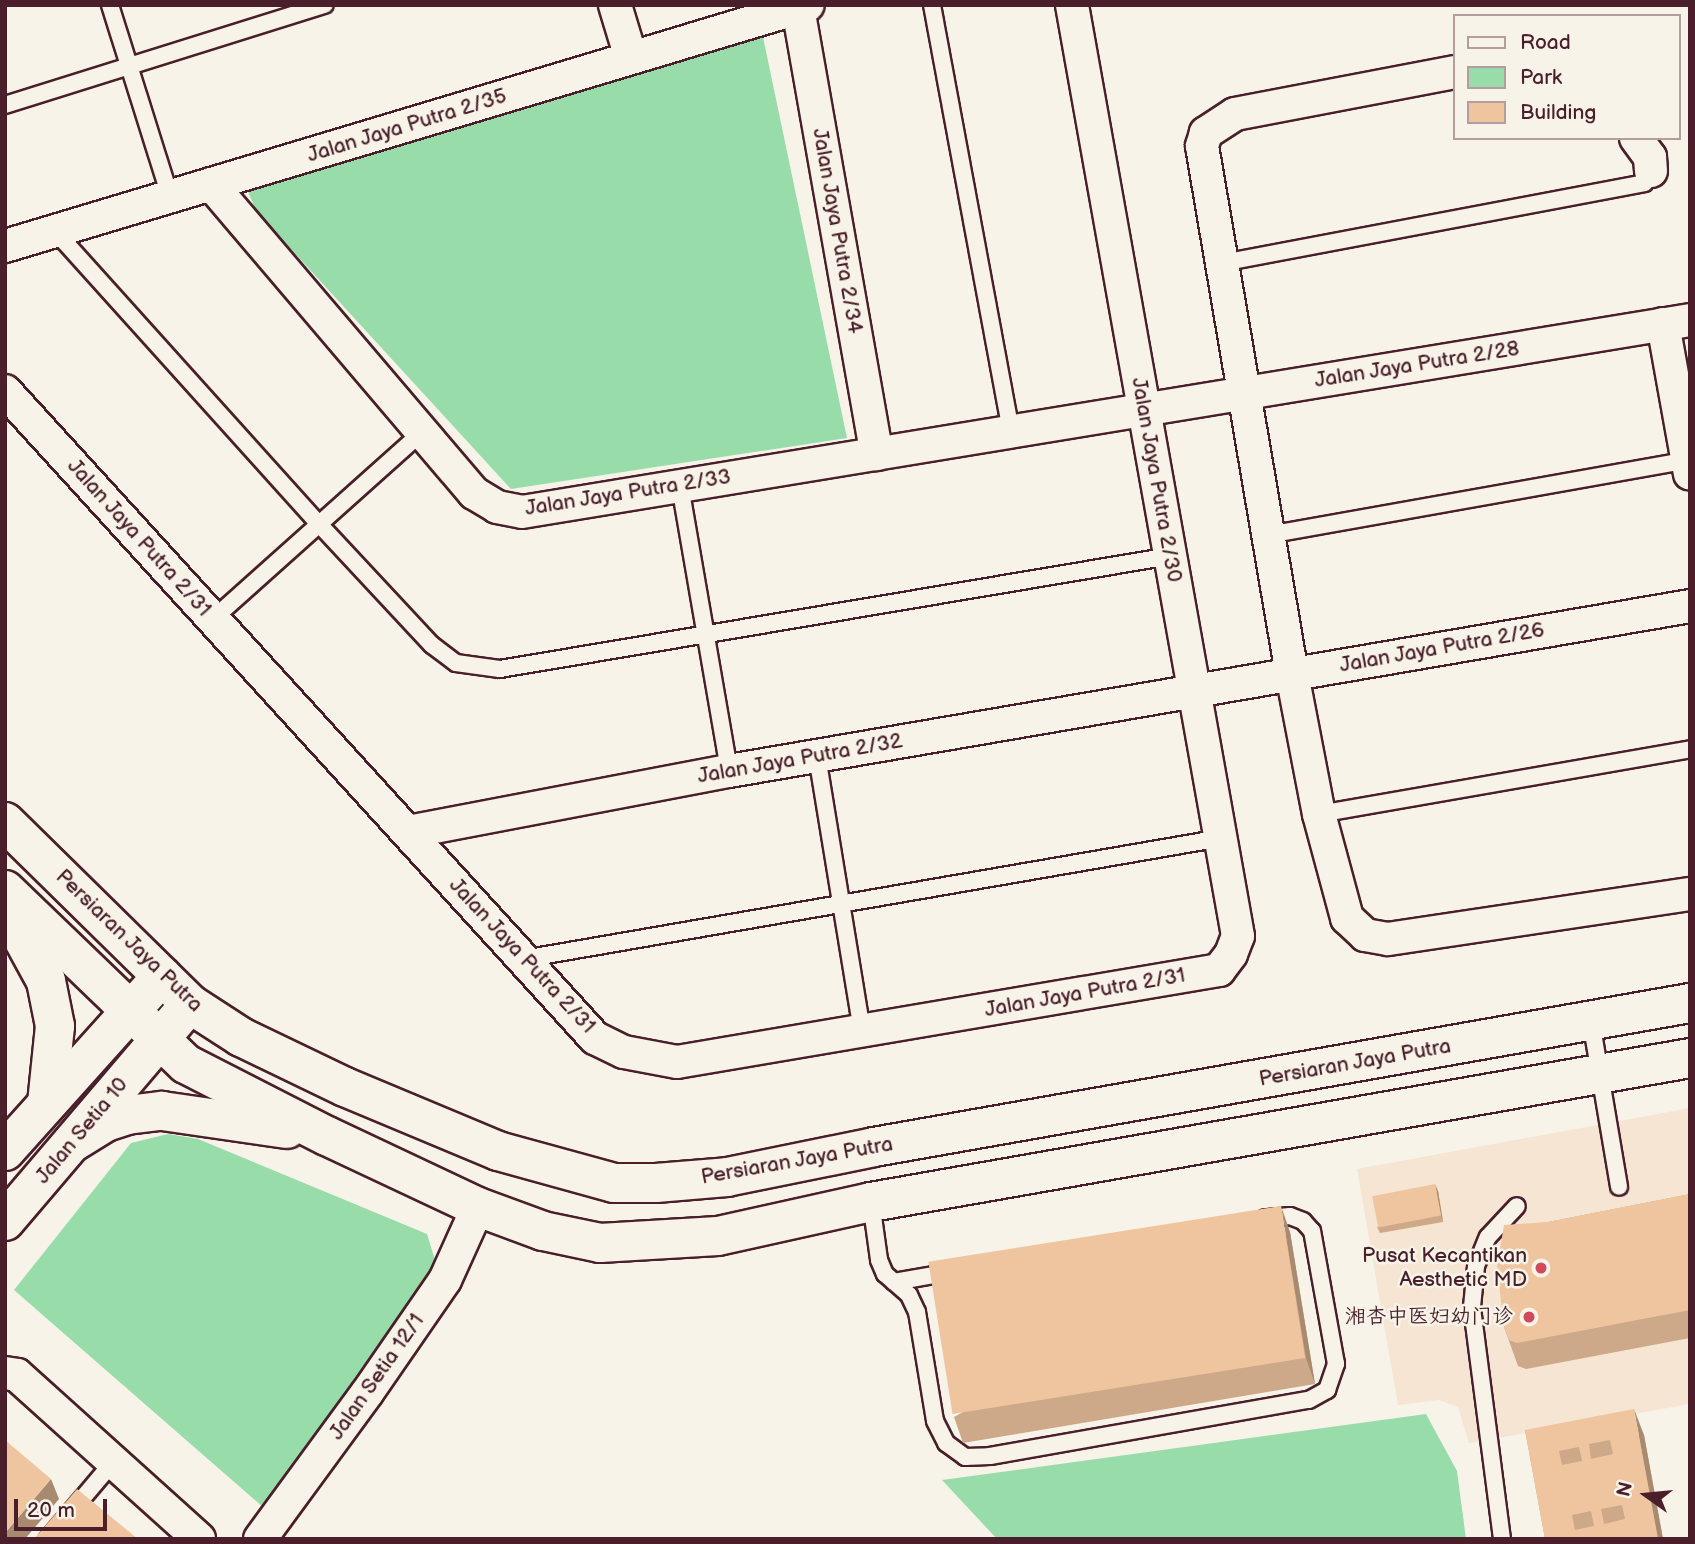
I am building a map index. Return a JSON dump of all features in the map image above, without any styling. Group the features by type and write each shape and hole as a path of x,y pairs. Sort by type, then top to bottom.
{"main road":[{"name":"Persiaran Jaya Putra","path":"5,822 190,1004 252,1043 345,1087 498,1151 614,1183 727,1177 874,1147 1690,1003"},
{"path":"5,890 159,1041 186,1064 327,1136 478,1207 543,1231 600,1243 718,1236 871,1202 1690,1058"},
{"path":"5,906 46,981 55,1026 47,1103"},
{"name":"Jalan Setia 10","path":"5,1151 162,976"},
{"name":"Jalan Setia 10","path":"5,1222 190,1004"},
{"path":"72,1143 106,1122 127,1115 162,1111 327,1136"}],"street":[{"path":"615,5 631,58"},
{"name":"Jalan Jaya Putra 2/30","path":"1072,5 1238,936 1231,954"},
{"name":"Jalan Jaya Putra 2/35","path":"5,246 803,7"},
{"name":"Jalan Jaya Putra 2/34","path":"803,7 877,454"},
{"path":"1454,72 1235,114 1206,134 1202,146 1319,814 1347,918 1364,935 1388,939 1690,894"},
{"path":"1637,140 1650,157 1651,171"},
{"name":"Jalan Jaya Putra 2/33","path":"211,184 474,492 497,508 522,512 1144,410"},
{"path":"1676,322 1689,465"},
{"name":"Jalan Jaya Putra 2/28","path":"1144,410 1676,322"},
{"name":"Jalan Jaya Putra 2/31","path":"5,391 595,1038 624,1052 677,1062 1219,970 1231,954"},
{"name":"Jalan Jaya Putra 2/26","path":"1194,691 1690,606"},
{"name":"Jalan Jaya Putra 2/32","path":"408,832 729,771 1194,691"},
{"name":"Jalan Setia 12/1","path":"260,1539 367,1393 444,1280 478,1207"},
{"path":"5,1373 17,1375 199,1539"}],"lane":[{"path":"110,5 170,197"},
{"path":"5,105 325,5"},
{"path":"932,5 1011,432"},
{"path":"1222,263 1644,183 1651,171"},
{"path":"55,231 320,525 432,645 456,663 500,669 1170,556"},
{"path":"213,620 422,432"},
{"path":"1268,534 1689,465"},
{"path":"680,486 729,771"},
{"path":"1319,814 1690,749"},
{"path":"817,756 862,1032"},
{"path":"523,959 1221,838"},
{"path":"1591,1021 1619,1187"},
{"path":"871,1202 879,1261 885,1274 909,1295 917,1312 935,1421 946,1443 965,1457 990,1456 1309,1400 1327,1390 1336,1364 1312,1231 1303,1221 1290,1216 1247,1221"},
{"path":"1502,1539 1472,1307 1476,1266 1488,1237 1517,1206"},
{"path":"894,1282 961,1271"},
{"path":"48,1539 113,1462"}],"shaded area":[{"path":"1690,1108 1690,1404 1469,1443 1458,1407 1439,1400 1398,1405 1357,1169"}],"green space":[{"path":"763,37 847,438 511,489 256,211 247,189"},
{"path":"168,1134 198,1139 427,1234 438,1270 263,1507 14,1290 131,1143"},
{"path":"1426,1414 1457,1471 1466,1539 997,1539 942,1480"}],"building":[{"path":"1435,1184 1441,1215 1378,1228 1372,1196"},
{"path":"1690,1194 1690,1310 1517,1343 1509,1340 1504,1327 1497,1267 1504,1225 1548,1222"},
{"path":"1281,1206 1305,1358 952,1414 928,1262"},
{"path":"1634,1409 1658,1539 1545,1539 1525,1430","holes":["1610,1440 1613,1454 1591,1459 1589,1444","1579,1447 1582,1461 1562,1465 1559,1451","1622,1505 1625,1519 1604,1524 1601,1509","1591,1511 1594,1526 1575,1530 1572,1515"]},
{"path":"5,1440 51,1479 5,1533"},
{"path":"77,1489 138,1539 34,1539"}],"place":[{"name":"Pusat Kecantikan Aesthetic MD","path":"1541,1268"},
{"name":"湘杏中医妇幼门诊","path":"1529,1317"}]}
